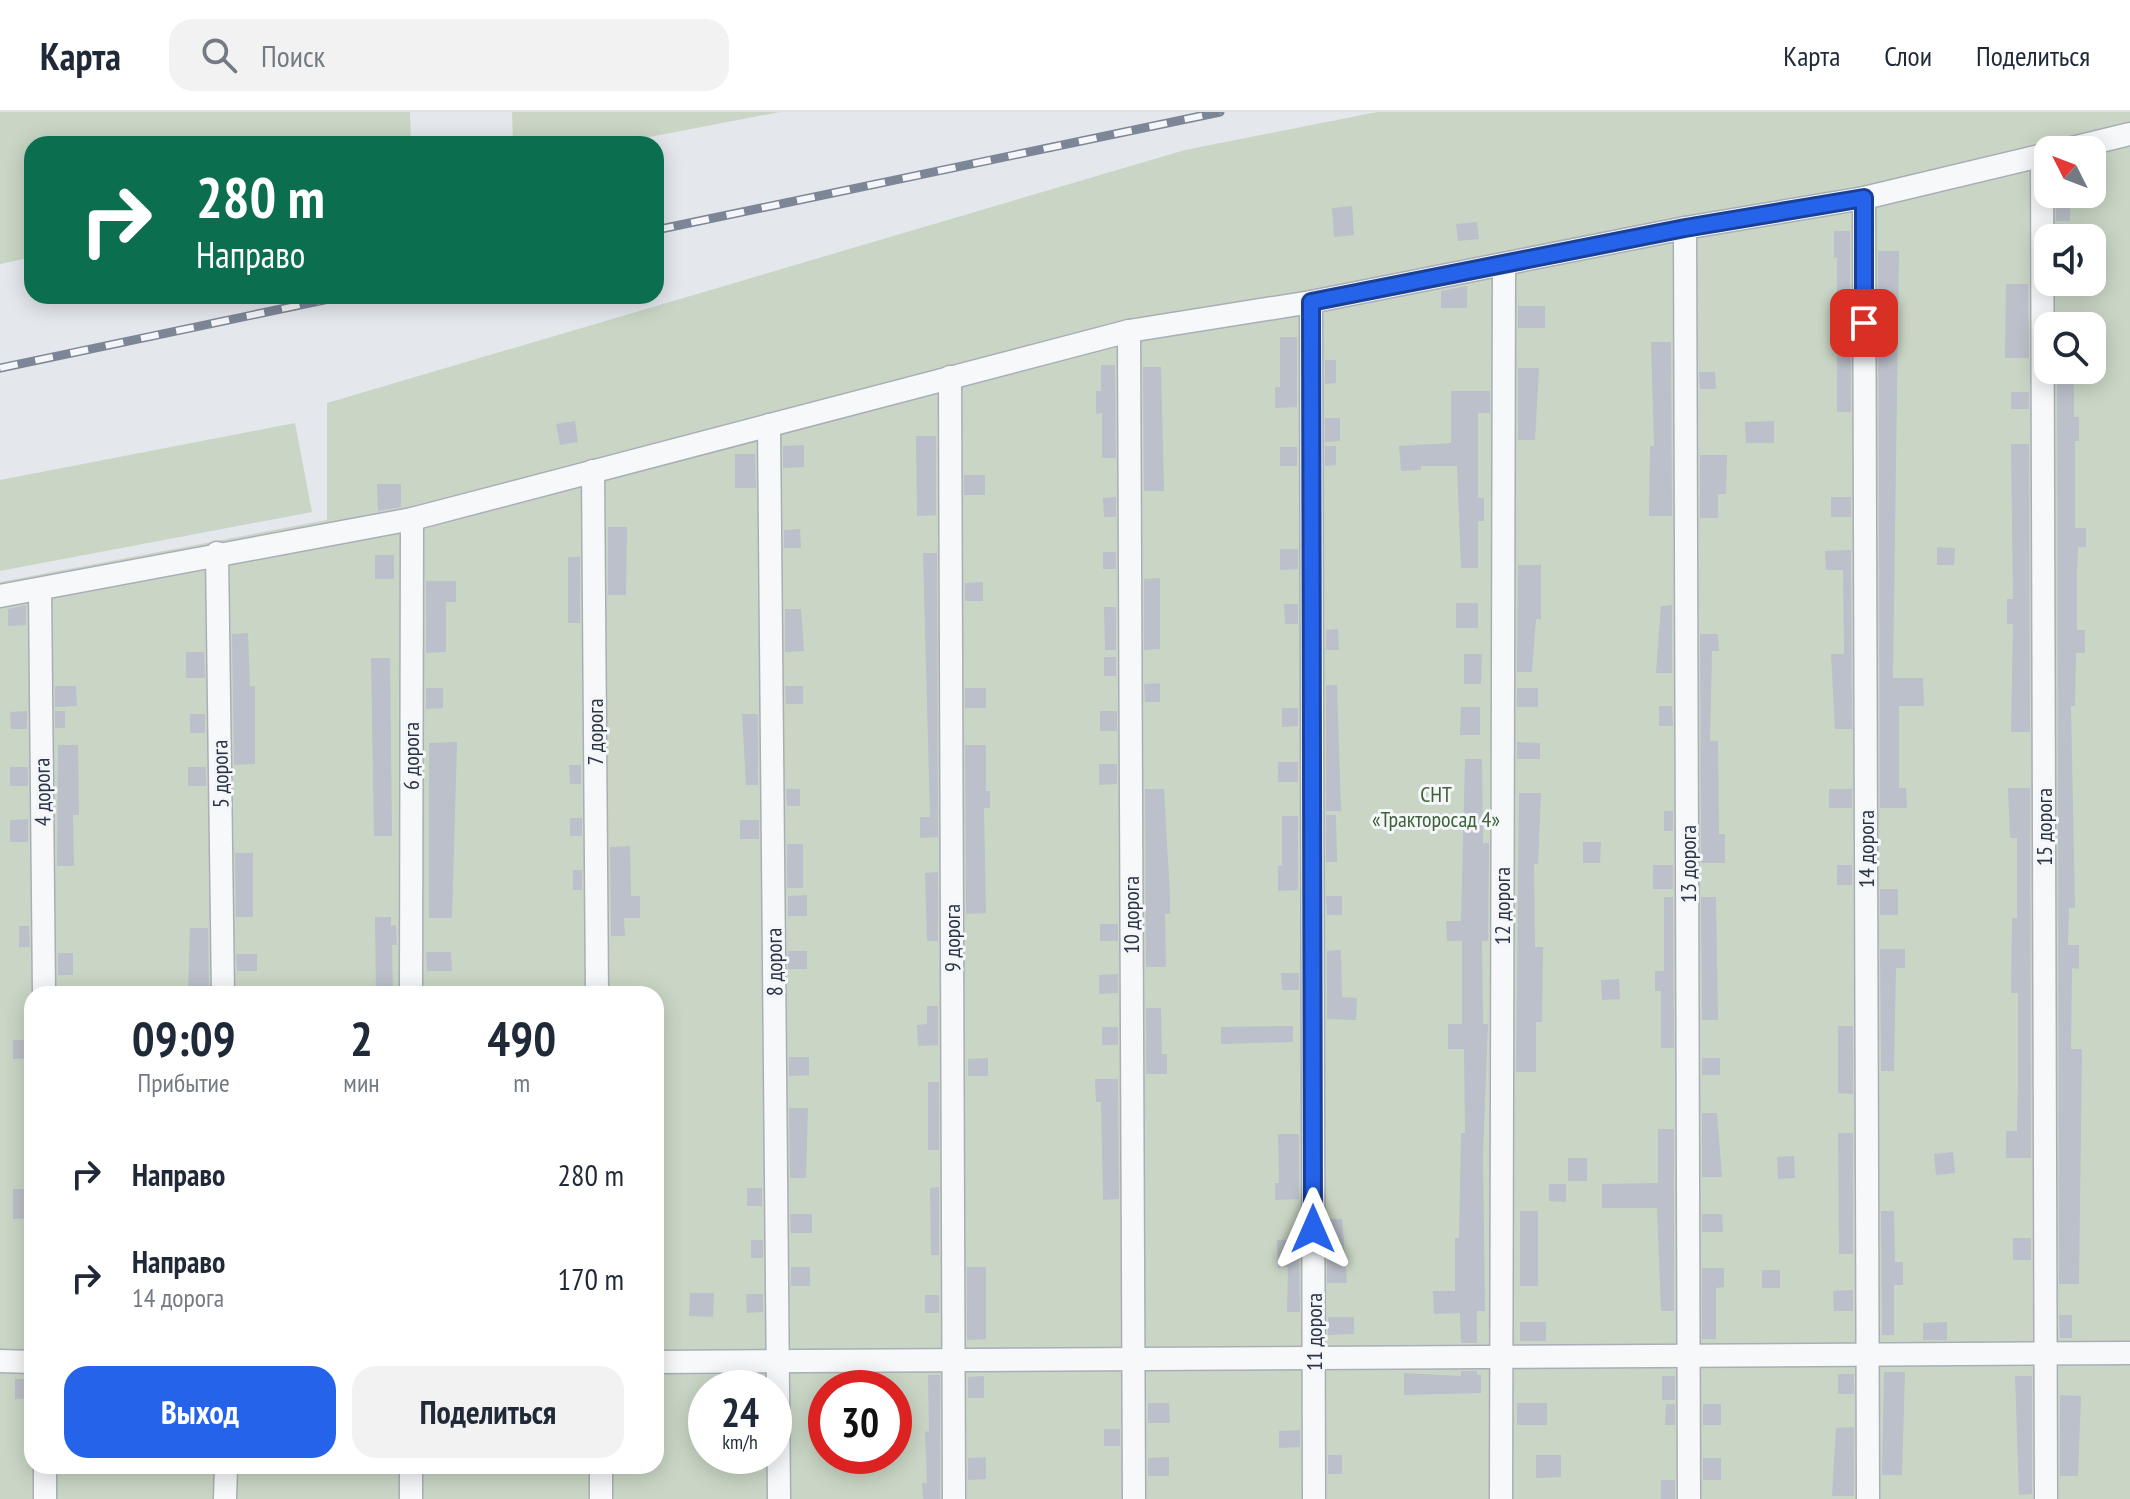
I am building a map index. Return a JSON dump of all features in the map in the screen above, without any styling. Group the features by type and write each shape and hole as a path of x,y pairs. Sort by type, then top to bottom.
{"street":[{"path":"2106,140 2130,134"},
{"path":"0,596 217,553 412,519 1129,331 1311,302 1685,228 1864,198 2034,157"},
{"name":"14 дорога","path":"1864,198 1868,1499"},
{"name":"15 дорога","path":"2046,1499 2051,208"},
{"name":"13 дорога","path":"1685,228 1689,1499"},
{"name":"12 дорога","path":"1501,1499 1504,265"},
{"name":"11 дорога","path":"1311,302 1314,1499"},
{"name":"10 дорога","path":"1129,331 1134,1499"},
{"name":"9 дорога","path":"950,377 954,1499"},
{"name":"8 дорога","path":"769,425 779,1499"},
{"name":"7 дорога","path":"593,471 597,986"},
{"name":"6 дорога","path":"411,986 412,519"},
{"name":"5 дорога","path":"217,553 223,986"},
{"name":"4 дорога","path":"40,590 44,986"},
{"path":"664,1362 2130,1353"},
{"path":"0,1361 24,1362"},
{"path":"45,1474 45,1499"},
{"path":"225,1499 226,1474"},
{"path":"411,1474 411,1499"},
{"path":"601,1474 601,1499"}],"green space":[{"path":"0,112 410,112 411,136 24,136 24,259 0,264"},
{"path":"512,112 780,112 655,136 513,136"},
{"name":"СНТ «Тракторосад 4»","path":"1377,112 2130,112 2130,1499 0,1499 0,582 327,520 327,403 1185,150"},
{"path":"295,423 312,512 0,571 0,480"}],"building":[{"path":"1352,206 1354,235 1334,237 1332,208"},
{"path":"2056,208 2070,208 2070,221 2056,221"},
{"path":"1477,222 1479,239 1458,241 1456,224"},
{"path":"1834,231 1850,231 1851,412 1837,412 1837,258 1834,258"},
{"path":"1878,251 1899,251 1893,678 1923,678 1924,706 1899,706 1899,788 1906,788 1907,808 1880,808"},
{"path":"2006,284 2028,284 2029,358 2005,358"},
{"path":"1467,286 1467,308 1441,308 1441,291"},
{"path":"1518,306 1545,306 1545,328 1518,328"},
{"path":"1280,337 1297,337 1297,407 1275,408 1275,387 1280,387"},
{"path":"1651,342 1671,342 1672,516 1649,516 1650,446 1654,446"},
{"path":"1325,360 1336,360 1336,383 1325,384"},
{"path":"1101,365 1115,365 1116,458 1102,458 1102,413 1096,414 1096,391 1101,391"},
{"path":"1143,367 1161,367 1164,491 1144,491"},
{"path":"1518,368 1539,368 1535,440 1518,440"},
{"path":"1699,372 1715,372 1716,389 1700,389"},
{"path":"2057,384 2074,384 2074,417 2079,417 2079,441 2075,441 2075,528 2086,528 2086,547 2078,547 2077,576 2077,630 2085,630 2085,653 2076,653 2075,706 2071,706 2075,908 2069,908 2068,945 2079,945 2079,969 2072,968 2071,1049 2082,1049 2079,1284 2059,1284"},
{"path":"1451,391 1490,391 1490,413 1478,413 1478,498 1484,498 1484,521 1478,521 1478,568 1461,568 1457,466 1421,466 1421,470 1401,471 1399,446 1451,443"},
{"path":"2011,392 2029,392 2029,409 2011,409"},
{"path":"1325,418 1340,418 1340,441 1325,442"},
{"path":"575,421 578,442 560,445 556,424"},
{"path":"1774,421 1774,443 1746,443 1745,422"},
{"path":"916,436 936,436 936,515 917,516"},
{"path":"2011,444 2029,444 2030,732 2011,732 2013,624 2007,624 2007,599 2013,599"},
{"path":"804,445 804,467 783,468 783,446"},
{"path":"1325,446 1336,446 1336,465 1325,466"},
{"path":"1280,447 1297,447 1297,466 1280,466"},
{"path":"735,454 755,454 756,488 735,488"},
{"path":"1700,455 1727,455 1726,494 1718,494 1718,518 1700,518"},
{"path":"964,475 985,475 985,495 964,495"},
{"path":"377,484 401,484 401,507 378,511"},
{"path":"1116,497 1116,517 1104,517 1103,498"},
{"path":"1831,497 1851,497 1851,517 1831,517"},
{"path":"608,527 627,527 626,595 608,595"},
{"path":"800,529 801,548 784,548 784,530"},
{"path":"1937,547 1955,548 1954,565 1937,565"},
{"path":"1280,549 1298,549 1298,569 1280,570"},
{"path":"1851,550 1852,729 1835,729 1831,654 1844,654 1843,570 1826,570 1825,551"},
{"path":"1103,552 1116,552 1116,569 1103,569"},
{"path":"923,553 937,553 938,837 920,838 920,817 930,817"},
{"path":"375,555 394,555 394,579 375,579"},
{"path":"568,557 580,557 580,623 568,623"},
{"path":"1518,565 1541,565 1541,619 1536,619 1532,672 1517,672"},
{"path":"1160,578 1160,649 1144,650 1144,579"},
{"path":"426,581 456,581 456,602 446,602 446,652 426,653"},
{"path":"983,582 983,601 965,601 965,583"},
{"path":"1456,603 1478,603 1478,628 1456,628"},
{"path":"1284,604 1298,604 1298,624 1285,624"},
{"path":"26,605 26,625 8,626 8,609"},
{"path":"1672,605 1672,673 1656,673 1661,606"},
{"path":"1104,607 1116,607 1116,650 1105,650"},
{"path":"785,609 801,609 804,651 785,652"},
{"path":"1338,629 1339,650 1326,650 1326,630"},
{"path":"248,633 250,686 255,686 255,764 234,765 232,634"},
{"path":"1700,634 1718,634 1719,651 1712,651 1710,741 1718,741 1719,834 1725,834 1725,863 1701,863"},
{"path":"186,652 204,652 205,678 186,678"},
{"path":"1464,654 1482,654 1481,684 1464,684"},
{"path":"1104,657 1116,657 1116,676 1104,676"},
{"path":"371,658 390,658 392,836 374,836"},
{"path":"1160,683 1160,702 1145,702 1144,684"},
{"path":"1326,685 1337,685 1341,811 1326,811"},
{"path":"55,686 76,686 77,706 55,707"},
{"path":"785,686 803,686 803,704 786,704"},
{"path":"426,688 443,688 443,708 426,709"},
{"path":"965,688 986,688 986,708 965,708"},
{"path":"1517,688 1538,688 1538,707 1517,707"},
{"path":"1659,706 1672,706 1673,726 1659,726"},
{"path":"1461,707 1480,707 1480,735 1460,735"},
{"path":"1282,708 1298,708 1298,726 1282,727"},
{"path":"27,711 27,729 11,729 10,712"},
{"path":"55,711 65,711 65,728 55,728"},
{"path":"1100,711 1117,711 1117,731 1100,731"},
{"path":"190,714 205,714 205,733 190,733"},
{"path":"742,714 758,714 758,785 746,785"},
{"path":"457,742 452,918 429,918 429,743"},
{"path":"1517,742 1540,743 1540,759 1517,759"},
{"path":"58,745 78,745 79,815 73,815 74,866 57,866"},
{"path":"965,745 986,745 986,791 990,791 990,808 984,808 986,913 966,914"},
{"path":"1465,759 1482,759 1483,843 1489,843 1488,941 1482,941 1483,1024 1488,1024 1483,1155 1485,1311 1477,1311 1477,1343 1461,1343 1460,1313 1434,1314 1433,1291 1455,1291 1455,1238 1459,1238 1461,1133 1465,1133 1464,1049 1448,1049 1448,1024 1462,1024 1462,941 1447,941 1446,921 1461,921"},
{"path":"1278,762 1298,762 1298,782 1278,782"},
{"path":"1099,764 1117,764 1117,784 1099,785"},
{"path":"569,765 581,765 581,784 570,784"},
{"path":"10,767 28,767 28,786 10,786"},
{"path":"188,767 206,767 206,786 188,786"},
{"path":"2008,788 2030,788 2031,1158 2006,1158 2006,1131 2017,1131 2018,1080 2018,993 2011,993 2012,918 2017,918 2017,838 2010,838"},
{"path":"786,789 800,789 800,806 787,806"},
{"path":"1145,789 1164,789 1170,895 1170,914 1165,914 1166,967 1146,967"},
{"path":"1829,789 1852,789 1852,808 1829,808"},
{"path":"1519,793 1541,793 1538,864 1534,864 1535,947 1543,947 1542,1022 1536,1022 1536,1072 1516,1072"},
{"path":"1664,811 1673,811 1673,831 1664,831"},
{"path":"1326,815 1336,815 1337,862 1326,862"},
{"path":"1282,816 1298,816 1298,890 1278,891 1278,866 1282,866"},
{"path":"570,818 582,818 582,836 570,836"},
{"path":"28,819 28,842 10,842 10,820"},
{"path":"740,820 759,820 759,839 740,839"},
{"path":"1583,842 1601,842 1600,863 1583,863"},
{"path":"787,844 803,844 803,888 787,888"},
{"path":"630,846 631,896 640,896 640,918 624,918 625,936 611,936 610,847"},
{"path":"235,853 253,853 253,917 236,917"},
{"path":"1653,865 1673,865 1673,889 1653,889"},
{"path":"1837,865 1852,865 1852,885 1837,885"},
{"path":"573,870 582,870 582,890 573,890"},
{"path":"938,872 938,941 927,941 925,873"},
{"path":"1880,889 1898,889 1898,915 1880,915"},
{"path":"807,895 807,916 788,916 788,896"},
{"path":"1326,896 1342,896 1342,915 1327,915"},
{"path":"1664,897 1673,897 1674,1048 1661,1048 1661,991 1655,991 1655,971 1664,971"},
{"path":"1701,897 1716,897 1718,1020 1702,1020"},
{"path":"375,917 391,917 391,926 396,925 397,945 392,945 393,986 376,986"},
{"path":"1100,924 1118,924 1118,941 1100,941"},
{"path":"19,926 29,926 30,947 19,947"},
{"path":"190,928 208,928 209,986 188,986"},
{"path":"1880,949 1905,949 1905,968 1896,968 1894,1071 1881,1071"},
{"path":"1341,950 1342,997 1357,998 1356,1020 1327,1019 1327,951"},
{"path":"788,951 807,951 807,969 788,969"},
{"path":"426,952 451,952 452,971 427,971"},
{"path":"58,953 73,953 73,975 58,975"},
{"path":"236,954 257,954 257,971 237,971"},
{"path":"1281,973 1299,973 1299,990 1282,990"},
{"path":"1118,974 1118,993 1099,994 1099,975"},
{"path":"1619,979 1620,999 1602,1000 1601,980"},
{"path":"927,1006 938,1006 938,1045 918,1046 917,1025 927,1024"},
{"path":"1146,1008 1161,1008 1162,1054 1167,1054 1167,1074 1146,1074"},
{"path":"1293,1026 1293,1042 1221,1044 1221,1027"},
{"path":"1838,1026 1853,1026 1853,1094 1838,1093"},
{"path":"1102,1027 1118,1027 1118,1045 1102,1045"},
{"path":"13,1040 24,1040 24,1058 13,1059"},
{"path":"789,1057 809,1057 809,1075 789,1076"},
{"path":"988,1058 988,1076 968,1076 968,1059"},
{"path":"1702,1058 1720,1058 1720,1075 1702,1075"},
{"path":"1095,1079 1118,1079 1119,1199 1103,1200 1101,1102 1096,1102"},
{"path":"928,1082 939,1082 939,1150 928,1150"},
{"path":"789,1108 808,1108 806,1178 790,1178"},
{"path":"1702,1113 1717,1113 1722,1177 1702,1177"},
{"path":"1658,1129 1674,1129 1674,1311 1661,1311 1657,1208 1602,1208 1602,1184 1658,1183"},
{"path":"1838,1133 1853,1133 1853,1254 1839,1254"},
{"path":"1278,1134 1299,1134 1299,1199 1275,1200 1275,1183 1279,1183"},
{"path":"1953,1152 1955,1173 1936,1175 1934,1154"},
{"path":"1794,1156 1795,1178 1778,1179 1777,1157"},
{"path":"1568,1158 1587,1158 1587,1181 1568,1181"},
{"path":"1549,1184 1566,1184 1566,1202 1549,1201"},
{"path":"939,1187 939,1255 931,1255 930,1188"},
{"path":"747,1188 762,1188 762,1206 747,1206"},
{"path":"13,1189 24,1189 24,1218 13,1219"},
{"path":"1520,1211 1538,1211 1538,1286 1520,1286"},
{"path":"1881,1211 1894,1211 1895,1262 1903,1262 1903,1285 1894,1285 1894,1335 1882,1335"},
{"path":"790,1214 812,1214 812,1233 791,1233"},
{"path":"1702,1214 1722,1214 1723,1232 1702,1232"},
{"path":"1327,1219 1342,1219 1347,1283 1327,1283"},
{"path":"2013,1238 2031,1238 2031,1260 2013,1260"},
{"path":"751,1240 763,1240 763,1258 751,1258"},
{"path":"1277,1240 1299,1240 1300,1312 1287,1312 1288,1267 1278,1268"},
{"path":"791,1267 810,1267 810,1286 791,1286"},
{"path":"967,1267 986,1267 986,1339 967,1340"},
{"path":"1702,1268 1724,1268 1724,1287 1716,1288 1716,1339 1702,1339"},
{"path":"1762,1270 1780,1270 1780,1288 1762,1288"},
{"path":"1853,1290 1853,1311 1834,1311 1833,1291"},
{"path":"690,1293 714,1293 713,1317 689,1316"},
{"path":"746,1294 763,1294 763,1312 747,1313"},
{"path":"925,1295 939,1295 939,1313 925,1313"},
{"path":"2059,1315 2072,1315 2072,1338 2060,1338"},
{"path":"1328,1317 1354,1317 1354,1334 1328,1335"},
{"path":"1520,1322 1546,1322 1546,1341 1520,1341"},
{"path":"1947,1322 1947,1340 1923,1340 1923,1323"},
{"path":"1461,1371 1477,1371 1477,1375 1481,1375 1481,1393 1404,1395 1404,1373 1461,1376"},
{"path":"1884,1372 1905,1372 1902,1475 1882,1475"},
{"path":"1838,1374 1854,1374 1854,1394 1838,1394"},
{"path":"928,1375 940,1375 940,1499 923,1499 922,1483 927,1483 925,1432 929,1431"},
{"path":"984,1376 984,1398 968,1398 968,1377"},
{"path":"1662,1376 1675,1376 1675,1400 1662,1400"},
{"path":"2015,1376 2032,1376 2032,1494 2019,1495"},
{"path":"15,1379 24,1379 24,1398 15,1399"},
{"path":"2060,1395 2081,1396 2078,1476 2060,1476"},
{"path":"1148,1403 1169,1403 1170,1423 1148,1423"},
{"path":"1517,1403 1547,1403 1547,1425 1517,1425"},
{"path":"1666,1404 1675,1404 1675,1425 1665,1425"},
{"path":"1703,1404 1721,1404 1721,1425 1703,1425"},
{"path":"1854,1427 1854,1496 1832,1496 1836,1428"},
{"path":"1104,1429 1120,1429 1120,1446 1104,1446"},
{"path":"1300,1430 1300,1447 1279,1448 1279,1431"},
{"path":"1328,1455 1342,1455 1342,1474 1328,1474"},
{"path":"1536,1455 1561,1455 1561,1477 1536,1478"},
{"path":"986,1457 986,1479 968,1480 968,1458"},
{"path":"1169,1457 1169,1476 1148,1476 1148,1458"},
{"path":"1703,1458 1721,1458 1721,1480 1703,1480"},
{"path":"1661,1480 1675,1480 1675,1499 1661,1499"}],"railway":[{"path":"664,228 1220,112"},
{"path":"0,368 305,304"}],"route":[{"path":"1313,1229 1311,302 1685,228 1864,198 1864,323"}]}
